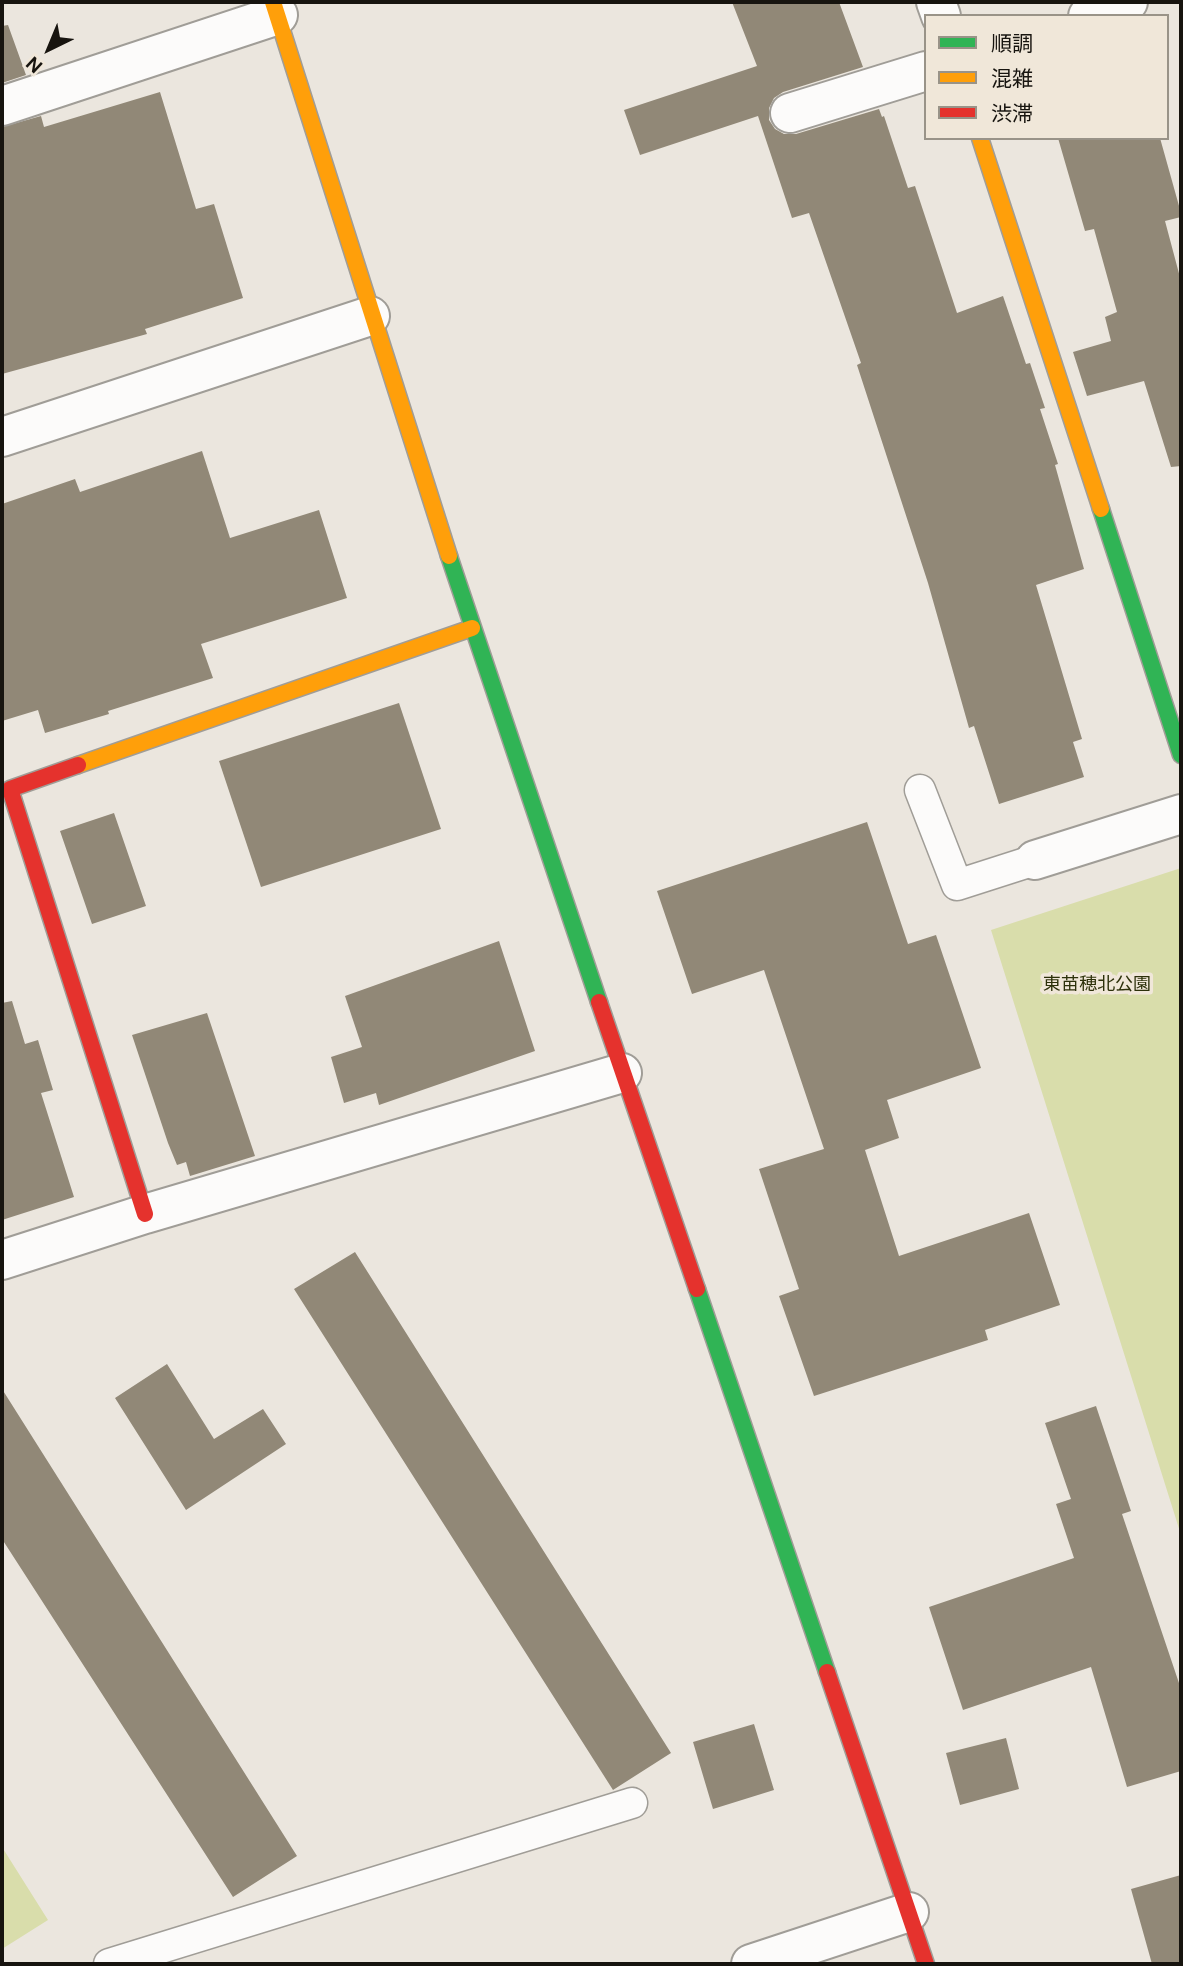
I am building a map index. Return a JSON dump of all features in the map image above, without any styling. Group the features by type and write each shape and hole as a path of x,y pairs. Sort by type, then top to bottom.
{"street":[{"path":"1094,14 1128,2"},
{"path":"2,106 275,8 370,316 472,628 926,1964"},
{"path":"790,113 924,72"},
{"path":"982,140 1181,755"},
{"path":"2,437 370,316"},
{"path":"145,1214 10,789 472,628"},
{"path":"1035,860 1181,814"},
{"path":"2,1260 145,1214 622,1073"},
{"path":"751,1964 909,1912"}],"lane":[{"path":"920,790 957,885 1035,860"},
{"path":"109,1964 632,1802"}],"green space":[{"name":"東苗穂北公園","path":"1181,868 1181,1535 991,930"},
{"path":"2,1847 48,1920 2,1949"}],"building":[{"path":"732,2 839,2 863,67 783,92 774,98 769,108 769,120 775,129 784,134 796,134 879,109 882,117 884,116 908,188 915,186 957,313 1003,296 1026,364 1030,363 1045,408 1040,409 1058,464 1055,465 1084,569 1036,585 1082,739 1073,742 1084,777 999,804 974,726 969,728 928,583 857,365 861,363 809,213 792,218 758,116 640,155 624,110 757,66"},
{"path":"8,25 26,75 2,83 2,26"},
{"path":"160,92 196,209 214,204 243,298 145,329 147,334 2,374 2,127 41,116 44,127"},
{"path":"1059,140 1161,140 1181,213 1181,217 1165,221 1181,281 1181,466 1171,467 1144,381 1087,396 1073,352 1111,341 1105,317 1117,312 1094,229 1085,231"},
{"path":"202,451 230,538 319,510 347,598 201,644 213,678 45,733 38,710 2,721 2,504 75,479 80,492"},
{"path":"399,703 441,829 261,887 219,761"},
{"path":"114,813 146,906 92,924 60,831"},
{"path":"867,822 908,944 936,935 981,1068 887,1100 899,1138 865,1150 899,1256 1029,1213 1060,1305 985,1330 988,1340 814,1396 779,1296 799,1289 759,1169 824,1149 764,970 692,994 657,891"},
{"path":"499,941 535,1051 379,1105 376,1093 344,1103 331,1057 362,1047 345,996"},
{"path":"12,1001 25,1044 38,1040 53,1090 41,1093 74,1197 2,1220 2,1003"},
{"path":"207,1013 255,1156 190,1176 186,1162 177,1165 132,1035"},
{"path":"355,1252 671,1753 613,1790 294,1289"},
{"path":"167,1364 214,1439 263,1409 286,1444 186,1510 115,1398"},
{"path":"2,1389 297,1856 233,1897 2,1539"},
{"path":"1096,1406 1131,1511 1122,1514 1181,1689 1181,1771 1127,1787 1091,1667 963,1710 929,1607 1074,1558 1056,1504 1071,1499 1045,1423"},
{"path":"754,1724 774,1790 713,1809 693,1742"},
{"path":"1006,1738 1019,1789 960,1805 946,1753"},
{"path":"1181,1875 1181,1964 1152,1964 1131,1889"}],"traffic: fast":[{"path":"1101,509 1181,755"},
{"path":"449,556 599,1002"},
{"path":"697,1289 827,1672"}],"traffic: slow":[{"path":"273,2 449,556"},
{"path":"981,140 1101,509"},
{"path":"78,765 472,628"}],"traffic: jam":[{"path":"78,765 10,789 145,1214"},
{"path":"599,1002 697,1289"},
{"path":"827,1672 926,1964"}]}
